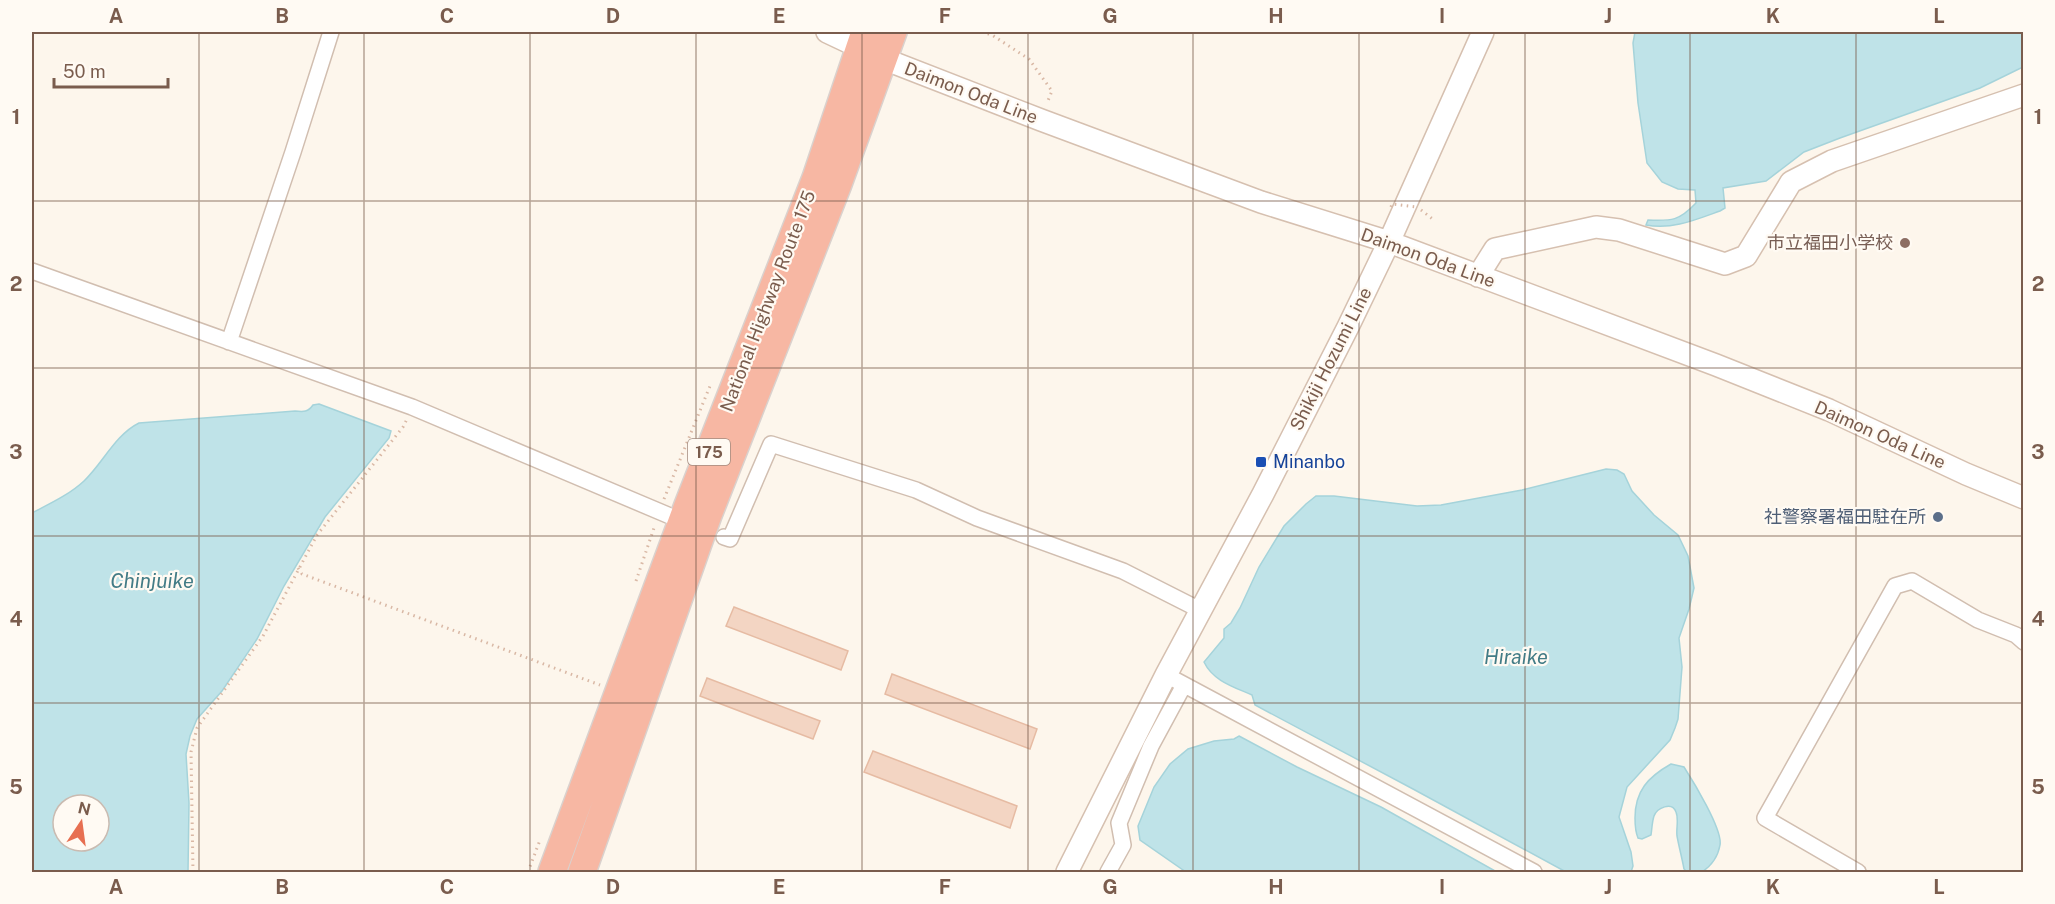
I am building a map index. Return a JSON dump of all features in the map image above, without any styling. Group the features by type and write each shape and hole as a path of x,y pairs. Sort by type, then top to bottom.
{"highway":[{"name":"National Highway Route 175","path":"582,873 708,515 834,195 893,32"},
{"name":"National Highway Route 175","path":"552,873 687,508 816,178 862,40"}],"main road":[{"name":"Daimon Oda Line","path":"827,32 862,40 884,59 1041,120 1262,202 1389,243 1829,410 1966,474 2024,498"},
{"name":"Shikiji Hozumi Line","path":"1067,873 1175,680 1200,610 1263,494 1389,243 1483,32"},
{"path":"1478,276 1495,249 1596,227 1619,230 1725,264 1746,256 1791,183 1832,161 2024,95"}],"street":[{"path":"229,342 331,32"},
{"path":"32,271 412,407 670,516"},
{"path":"724,537 730,539 771,444 916,490 977,518 1123,570 1200,610"},
{"path":"1858,873 1766,818 1895,586 1912,581 1978,620 2016,635 2024,642"},
{"path":"1108,873 1123,845 1119,823 1175,680 1534,873"}],"path":[{"path":"982,32 992,35 1029,59 1052,91 1041,120"},
{"path":"1385,212 1392,204 1416,207 1434,219"},
{"path":"194,873 191,752 197,728 263,636 317,535 403,427 412,407"},
{"path":"298,568 302,574 601,685"}],"water":[{"path":"1635,32 2023,32 2023,67 1980,88 1804,152 1766,181 1723,188 1725,208 1720,211 1683,223 1656,226 1646,225 1648,220 1675,219 1690,209 1696,203 1695,190 1678,189 1662,182 1647,163 1638,103 1633,43"},
{"name":"Chinjuike","path":"319,404 391,431 389,438 325,517 284,586 257,639 222,691 197,719 186,754 189,803 188,872 32,872 32,513 78,486 91,474 116,442 139,423 309,409"},
{"name":"Hiraike","path":"1606,469 1617,470 1624,474 1632,491 1654,515 1678,535 1688,556 1694,588 1679,638 1682,667 1678,719 1670,740 1627,787 1619,817 1631,852 1633,866 1631,872 1566,872 1255,705 1252,695 1218,679 1204,662 1224,638 1224,629 1231,623 1240,608 1259,567 1284,526 1316,496 1417,506 1441,505 1522,490"},
{"path":"1239,736 1381,807 1497,872 1186,872 1140,840 1138,826 1154,787 1170,764 1188,749"},
{"path":"1671,764 1684,767 1706,806 1720,838 1716,857 1702,872 1687,872 1684,869 1677,836 1677,815 1671,807 1661,808 1656,813 1651,835 1642,839 1638,838 1636,833 1636,808 1640,792 1656,774"}],"building":[{"path":"734,607 848,651 841,670 726,626"},
{"path":"892,674 1037,729 1030,749 885,694"},
{"path":"707,678 820,721 813,739 700,696"},
{"path":"873,751 1017,806 1010,828 864,772"}],"place":[{"name":"市立福田小学校","path":"1905,243"},
{"name":"Minanbo","path":"1261,462"},
{"name":"社警察署福田駐在所","path":"1938,517"}]}
